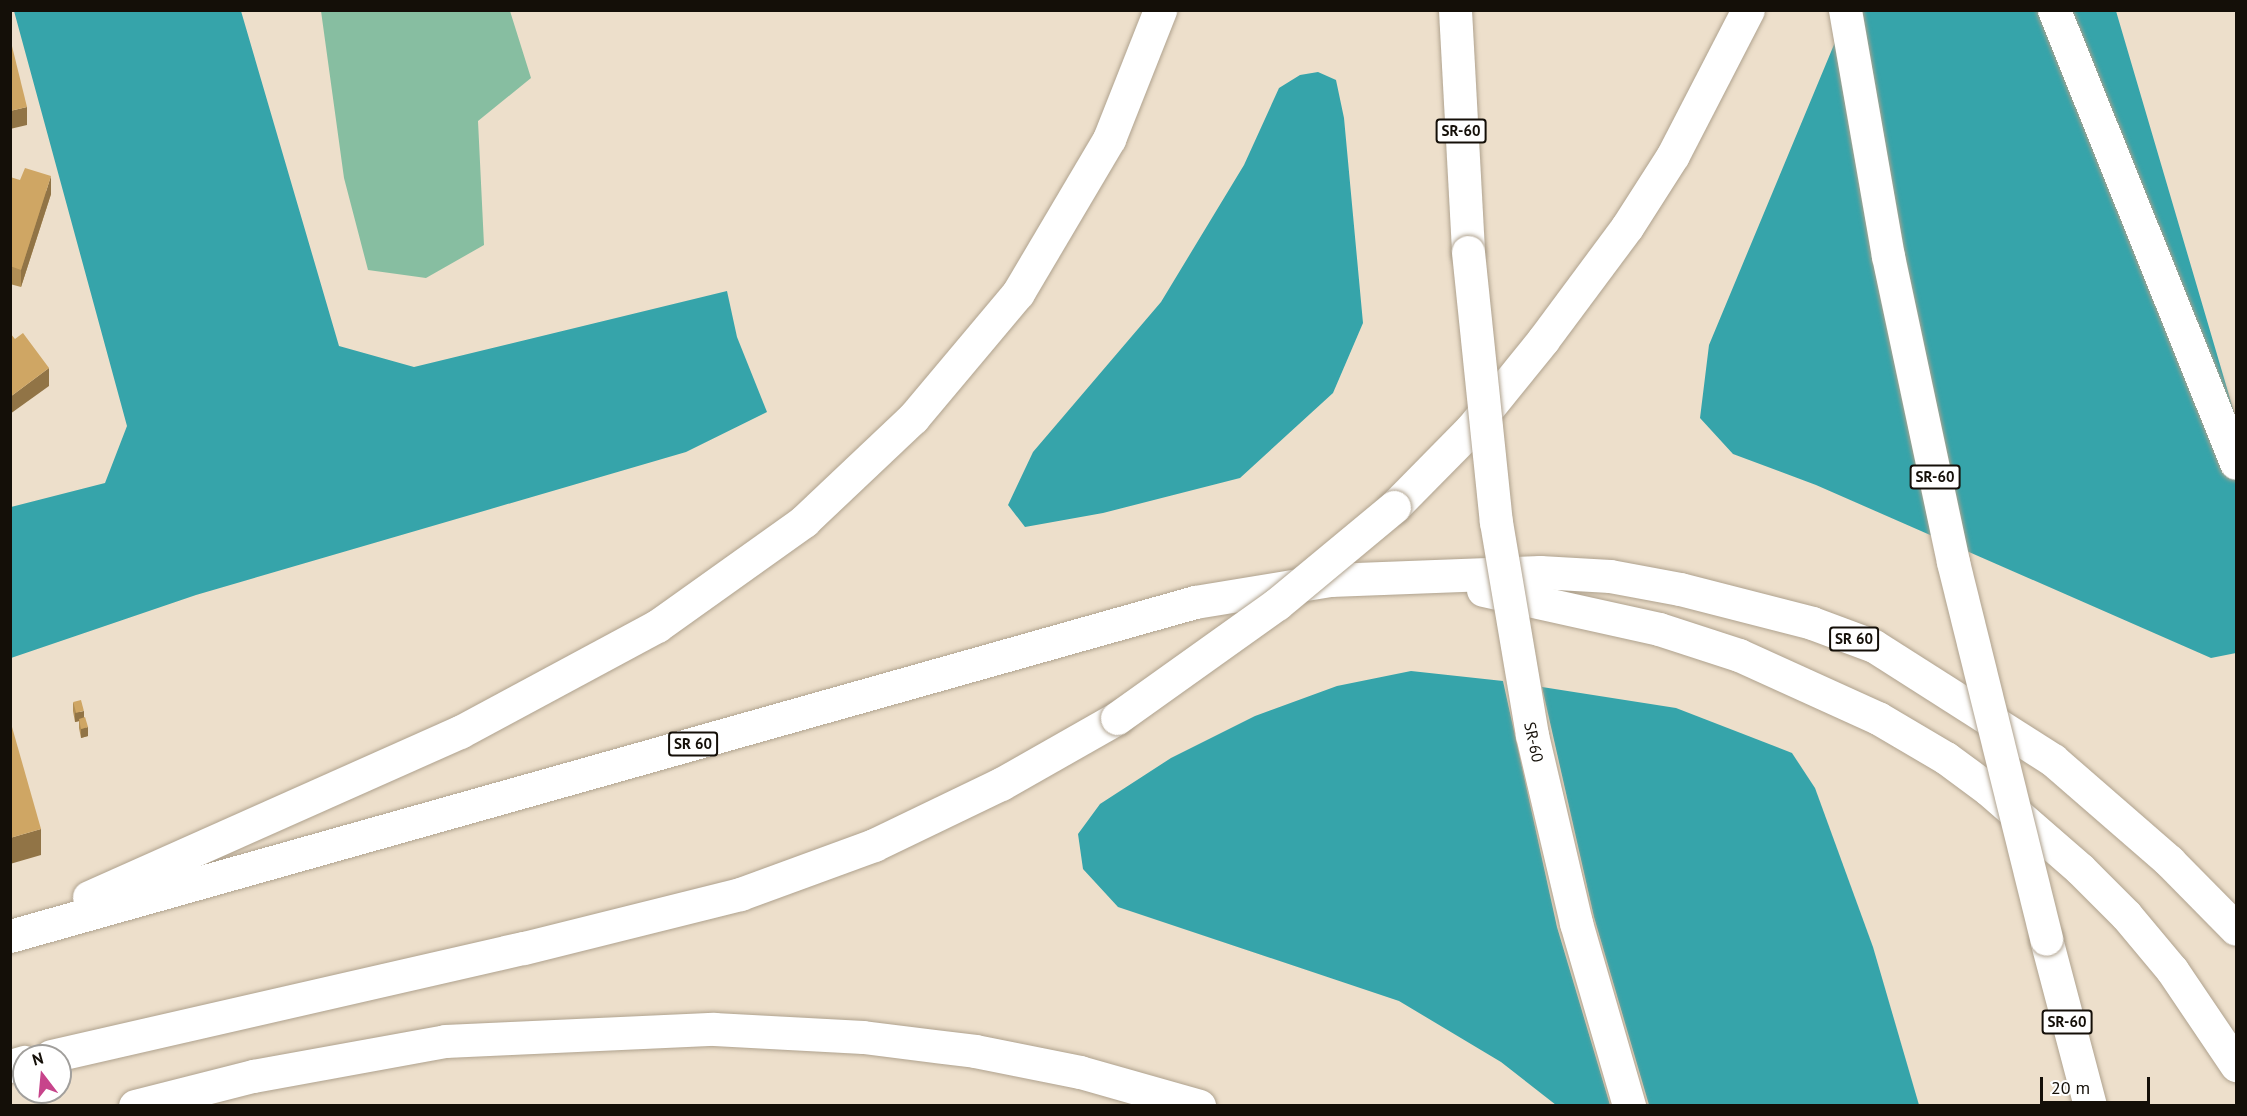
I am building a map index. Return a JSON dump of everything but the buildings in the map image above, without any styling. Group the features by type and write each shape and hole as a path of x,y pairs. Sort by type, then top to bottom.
{"highway":[{"path":"10,931 460,732 657,626 804,521 913,418 1018,293 1109,139 1160,10"},
{"name":"SR-60","path":"1455,10 1468,252 1496,522 1532,735 1576,923 1629,1106"},
{"path":"72,1051 524,948 740,894 873,845 1001,784 1117,718 1277,604 1394,507 1471,429 1543,340 1627,227 1673,155 1748,10"},
{"name":"SR-60","path":"1845,10 1888,256 1953,562 2046,939 2090,1106"},
{"path":"2054,10 2236,463"},
{"name":"SR 60","path":"10,936 1093,628 1195,602 1277,587 1380,576 1540,572 1610,576 1749,605 1874,646 2053,760 2162,853 2236,929"},
{"path":"1380,576 1454,584 1659,629 1739,655 1878,718 1988,789 2080,869 2126,915 2172,970 2236,1065"},
{"path":"135,1106 253,1076 445,1041 714,1029 863,1037 975,1051 1080,1072 1198,1106"}],"green space":[{"path":"321,11 510,11 531,78 478,121 484,245 426,278 368,270 344,178"}],"water":[{"path":"14,11 241,11 339,346 414,367 727,291 737,337 767,412 686,452 196,595 11,658 11,507 105,483 127,426"},
{"path":"1848,11 2116,11 2236,419 2236,653 2211,658 1816,485 1733,454 1700,418 1709,345"},
{"path":"1318,72 1336,80 1344,118 1363,323 1333,393 1240,478 1103,513 1025,527 1008,505 1033,452 1161,302 1244,165 1279,88 1300,75"},
{"path":"1411,671 1503,681 1557,927 1610,1105 1556,1105 1501,1062 1399,1001 1118,907 1083,869 1078,834 1100,804 1171,758 1255,716 1337,686"},
{"path":"1542,687 1676,708 1792,753 1815,788 1873,947 1919,1105 1649,1105 1594,917"}]}
